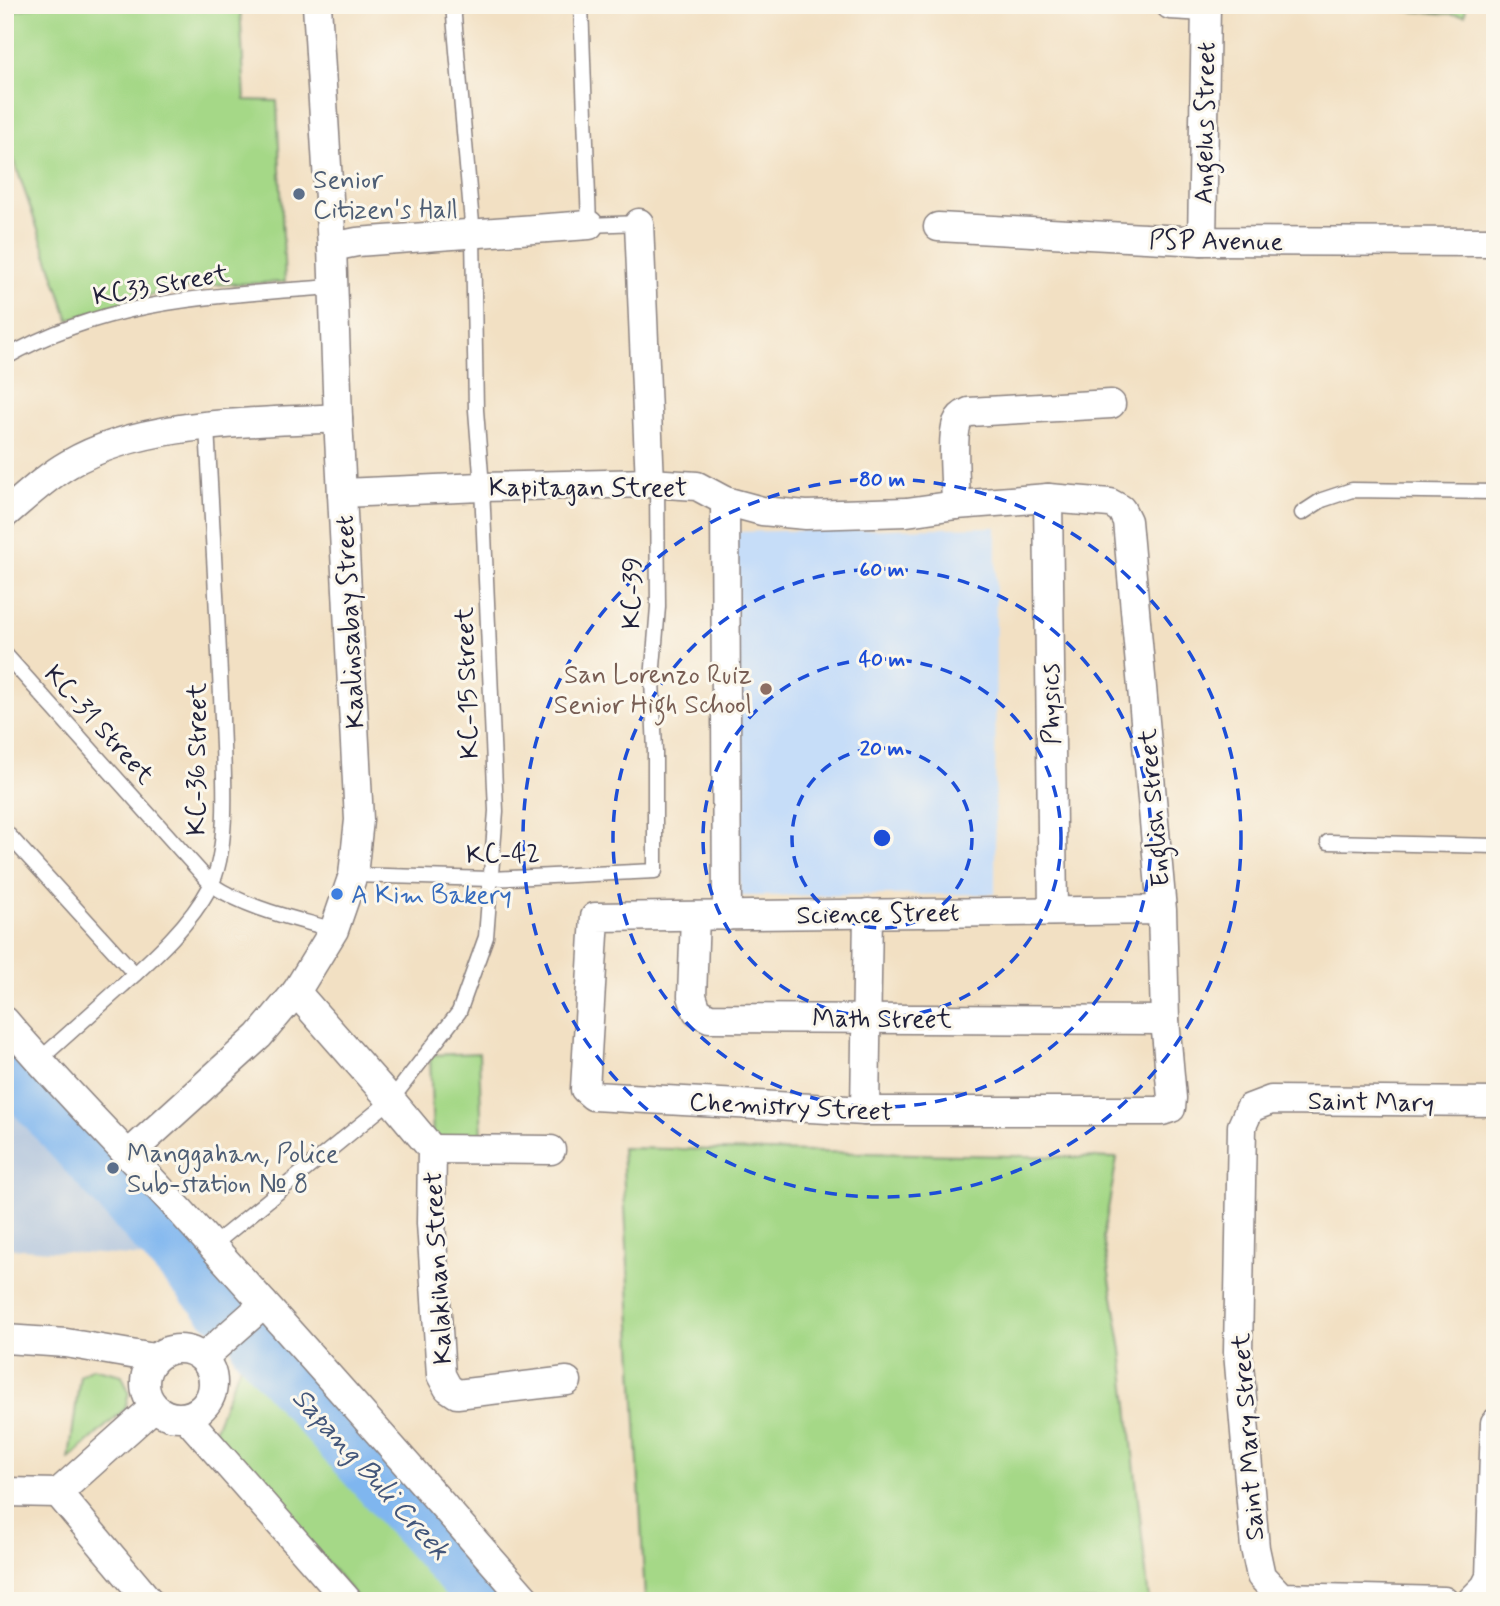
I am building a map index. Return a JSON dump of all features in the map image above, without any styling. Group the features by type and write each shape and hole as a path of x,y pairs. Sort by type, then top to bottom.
{"street":[{"name":"Kaalinsabay Street","path":"129,1154 258,1036 296,992 334,930 353,875 359,820 332,247 317,5"},
{"path":"1170,5 1206,6"},
{"name":"Angelus Street","path":"1202,242 1206,6"},
{"path":"639,223 654,483"},
{"path":"332,247 357,242 589,225"},
{"name":"PSP Avenue","path":"938,227 1202,242 1495,242"},
{"path":"956,505 955,438 956,424 961,416 969,412 1111,404"},
{"path":"7,509 67,465 143,435 207,426 338,418"},
{"name":"Kapitagan Street","path":"342,493 654,483 697,486 725,501 762,511 806,515 907,512 956,505 1048,498 1110,503 1121,509"},
{"name":"Physics","path":"1048,498 1053,911"},
{"path":"725,501 727,916"},
{"name":"English Street","path":"1121,509 1127,521 1162,910 1171,1108"},
{"name":"Science Street","path":"595,917 1162,910"},
{"path":"865,1111 869,913"},
{"name":"Math Street","path":"695,916 692,996 697,1011 709,1018 1165,1020"},
{"name":"Chemistry Street","path":"595,917 585,1089 593,1096 865,1111 1162,1111 1171,1108"},
{"name":"Kalakihan Street","path":"296,992 432,1149 431,1223 441,1375 448,1388 457,1394 567,1381"},
{"path":"5,1021 38,1060 129,1154 212,1246 527,1601"},
{"name":"Saint Mary","path":"1250,1108 1271,1100 1495,1102"},
{"name":"Saint Mary Street","path":"1250,1108 1242,1126 1238,1352 1255,1548 1261,1576 1281,1597 1444,1601"},
{"path":"432,1149 551,1150"},
{"path":"203,1358 264,1304"},
{"path":"5,1339 66,1343 155,1358"},
{"path":"172,1349 191,1350 203,1358 214,1377 212,1395 202,1409 186,1417 169,1416 153,1407 145,1391 145,1373 155,1358 172,1349"},
{"path":"5,1492 58,1493 153,1407"},
{"path":"186,1417 348,1601"},
{"path":"1471,1601 1485,1587 1490,1577 1495,1423"},
{"path":"58,1493 149,1601"}],"lane":[{"name":"KC-15 Street","path":"212,1246 391,1100 459,1013 486,937 496,811 482,487 476,410 473,235 453,5"},
{"path":"581,5 589,225 639,223"},
{"name":"KC33 Street","path":"5,358 67,327 121,311 171,301 333,288"},
{"name":"KC-36 Street","path":"38,1060 135,974 182,927 212,885 218,863 222,840 224,790 207,426"},
{"name":"KC-39","path":"654,483 657,607 652,679 654,871"},
{"path":"1302,513 1322,500 1352,490 1495,492"},
{"name":"KC-31 Street","path":"5,654 212,885 224,894 253,905 334,930"},
{"path":"5,831 135,974"},
{"path":"1328,842 1495,846"},
{"name":"KC-42","path":"353,875 490,879 654,871"}],"shaded area":[{"path":"996,527 995,894 740,896 734,532"},
{"path":"5,1084 161,1258 5,1248"}],"green space":[{"path":"39,5 240,5 245,100 277,101 285,282 208,285 136,298 69,320 5,134 5,13"},
{"path":"1379,5 1466,5 1465,15 1379,9"},
{"path":"479,1053 482,1140 433,1142 430,1055"},
{"path":"622,1148 1117,1158 1103,1238 1122,1350 1149,1601 645,1601"},
{"path":"246,1350 475,1601 360,1601 214,1431"},
{"path":"92,1368 122,1375 129,1392 125,1409 69,1459 80,1375"}],"waterway":[{"name":"Sapang Buli Creek","path":"5,1064 222,1306"},
{"name":"Sapang Buli Creek","path":"258,1346 486,1601"}],"place":[{"name":"Senior Citizen's Hall","path":"299,194"},
{"name":"San Lorenzo Ruiz Senior High School","path":"766,689"},
{"name":"A Kim Bakery","path":"337,894"},
{"name":"Manggahan, Police Sub-station № 8","path":"113,1168"}]}
